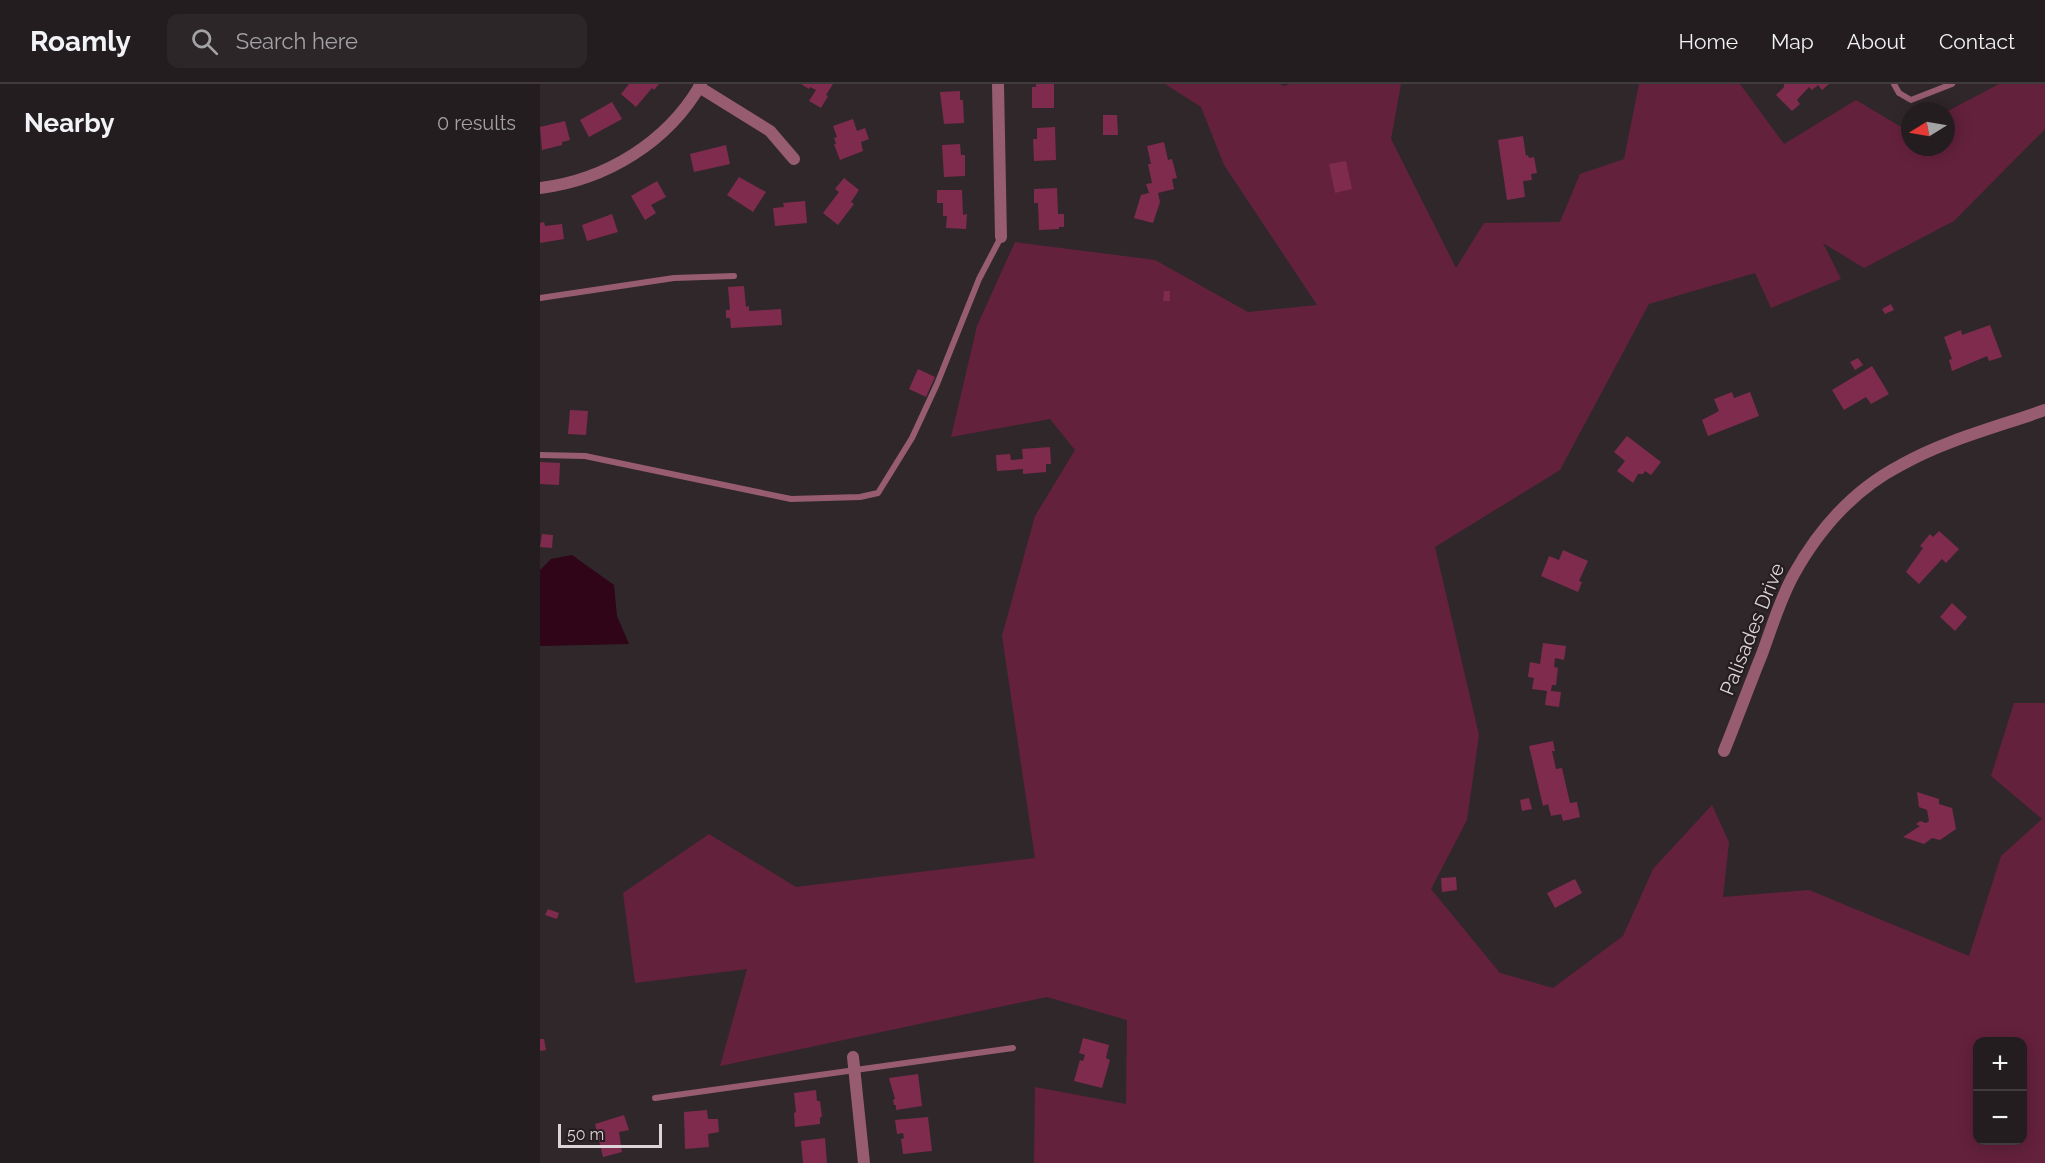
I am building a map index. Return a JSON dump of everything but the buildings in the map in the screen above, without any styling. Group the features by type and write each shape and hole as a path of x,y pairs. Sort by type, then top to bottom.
{"street":[{"path":"998,84 1001,237"},
{"path":"540,188 574,181 620,163 642,149 667,128 700,86 770,131 794,159"},
{"name":"Palisades Drive","path":"1724,751 1794,574 1810,547 1830,522 1852,499 1899,465 1928,451 2045,410"},
{"path":"853,1057 864,1163"}],"lane":[{"path":"1894,84 1899,93 1911,100 1952,84"},
{"path":"540,455 585,456 791,499 860,497 878,493 912,438 980,279 1001,237"},
{"path":"540,298 674,278 734,276"},
{"path":"655,1098 1013,1048"}],"shaded area":[{"path":"1165,84 1280,84 1284,86 1290,84 1401,84 1391,139 1456,268 1484,223 1560,222 1580,174 1624,159 1639,84 1740,84 1784,144 1856,100 1901,127 1901,156 1955,156 1955,107 1999,84 2045,84 2045,129 1954,221 1864,268 1823,243 1841,279 1771,308 1755,273 1649,304 1560,470 1435,547 1479,735 1467,820 1431,889 1500,973 1553,988 1623,936 1653,869 1712,805 1729,842 1723,897 1809,890 1969,956 2001,856 2042,819 1991,776 2014,703 2045,703 2045,1163 1034,1163 1035,1087 1126,1104 1127,1020 1047,997 720,1066 747,969 635,983 623,893 709,834 796,887 1035,858 1002,636 1035,516 1075,450 1050,419 951,437 977,326 1015,242 1155,260 1248,312 1317,305 1224,165 1201,107"},
{"path":"572,555 614,585 617,616 629,644 540,646 540,570 551,559"}]}
